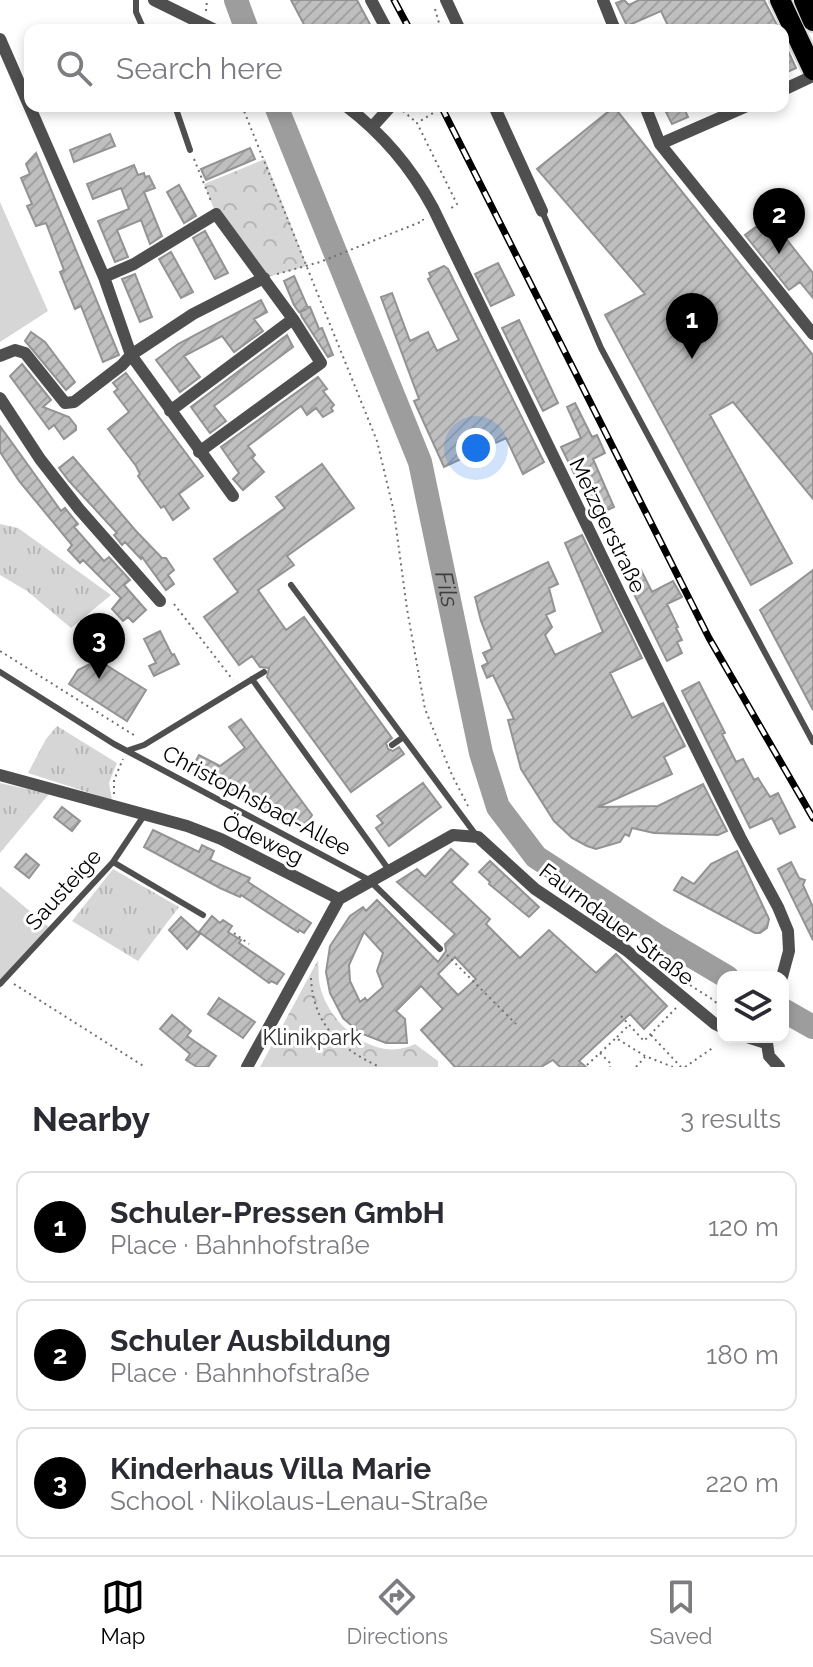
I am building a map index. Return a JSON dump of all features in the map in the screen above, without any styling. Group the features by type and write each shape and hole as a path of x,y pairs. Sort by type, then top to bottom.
{"main road":[{"path":"780,0 813,73"},
{"path":"804,0 813,21"}],"street":[{"path":"154,0 203,24"},
{"path":"371,0 384,24"},
{"path":"603,0 613,24"},
{"path":"441,3 456,24"},
{"path":"0,39 24,94"},
{"path":"789,87 813,73"},
{"path":"32,112 104,277 131,355 233,496"},
{"path":"354,112 373,126 386,112"},
{"path":"497,112 542,211"},
{"path":"647,112 660,144 813,334"},
{"path":"660,144 733,112"},
{"name":"Metzgerstraße","path":"373,126 405,162 428,199 740,837 778,907 788,931 789,951 784,971"},
{"path":"104,277 134,264 216,214 293,319 321,363 199,452"},
{"path":"0,356 15,350 25,353 65,403 74,402 131,355 193,314 264,278"},
{"path":"170,411 293,319"},
{"path":"0,398 40,459 79,509 160,601"},
{"name":"Ödeweg","path":"0,775 146,813 221,839 339,899"},
{"path":"247,1067 339,899 453,835 478,837"},
{"name":"Faurndauer Straße","path":"478,837 535,889 626,950 717,1025"},
{"path":"767,1043 769,1056 779,1067"}],"lane":[{"path":"136,0 136,12 141,24"},
{"path":"177,112 190,150"},
{"path":"542,211 601,348 813,742"},
{"path":"291,585 478,837"},
{"name":"Christophsbad-Allee","path":"0,672 114,744 369,880 440,949"},
{"name":"Christophsbad-Allee","path":"128,750 144,745 264,672"},
{"path":"252,679 389,870"},
{"path":"392,745 402,738"},
{"name":"Sausteige","path":"3,981 113,862 146,813"},
{"path":"113,862 203,915"},
{"path":"51,929 58,935"}],"path":[{"path":"439,24 434,12 441,3"},
{"path":"244,112 377,441 394,512 425,709 471,812"},
{"path":"404,112 417,123"},
{"path":"190,150 216,214"},
{"path":"264,278 362,246"},
{"path":"160,601 177,604 234,682 226,687"},
{"path":"0,651 140,738"},
{"path":"119,806 113,784 128,750"},
{"path":"234,933 249,944"},
{"path":"440,949 516,1024"},
{"path":"309,953 315,1004 327,1031 343,1047 380,1067"},
{"path":"3,981 145,1067"},
{"path":"621,1016 644,1041 676,1008"},
{"path":"587,1065 629,1025"},
{"path":"650,1034 683,1067 714,1047"},
{"path":"616,1038 646,1056 673,1067"},
{"path":"600,1052 611,1064 610,1067"},
{"path":"636,1067 646,1056"}],"green space":[{"path":"265,159 307,266 264,278 216,214 204,184"},
{"path":"0,202 48,311 0,342"},
{"path":"0,524 18,528 111,595 71,628 27,591 0,575"},
{"path":"57,726 117,763 109,783 112,800 28,773 46,739"},
{"path":"0,783 49,794 0,853"},
{"path":"113,869 179,907 138,961 72,921"},
{"path":"0,886 51,929 0,984"},
{"name":"Klinikpark","path":"318,960 319,983 325,1001 344,1027 370,1045 385,1049 400,1049 415,1044 438,1061 438,1067 260,1067"}],"building":[{"path":"291,0 357,0 370,24 304,24"},
{"path":"624,0 629,5 639,0 764,0 776,24 667,24 661,11 626,24 616,3"},
{"path":"789,53 796,68 789,71"},
{"path":"608,112 618,112 813,355 813,499 733,402 710,415 792,563 751,585 605,315 645,294 537,169"},
{"path":"666,112 686,112 688,117 672,124"},
{"path":"110,134 115,146 74,162 70,150"},
{"path":"250,148 255,159 206,180 201,169"},
{"path":"36,153 119,355 103,362 81,306 75,309 46,223 36,226 27,206 32,204 21,178 30,174 26,164"},
{"path":"134,165 138,175 144,173 145,177 149,176 155,188 144,192 162,236 150,244 141,220 117,230 128,257 115,262 98,221 129,209 121,188 93,199 87,184"},
{"path":"179,185 196,216 184,223 167,192"},
{"path":"769,217 813,273 813,298 800,282 789,290 745,235"},
{"path":"205,231 228,273 215,279 193,238"},
{"path":"171,252 193,292 181,298 159,259"},
{"path":"498,263 514,295 491,306 475,274"},
{"path":"444,266 544,462 523,474 506,438 444,467 414,401 419,399 381,297 392,293 410,341 428,332 437,351 459,340 428,279 431,277 429,273"},
{"path":"135,274 152,317 140,322 122,279"},
{"path":"294,276 333,355 328,357 302,317 300,312 307,309 299,312 294,305 284,281"},
{"path":"261,300 267,312 254,319 263,331 234,352 222,336 184,356 200,377 180,392 156,360 178,344"},
{"path":"519,320 558,403 543,411 502,328"},
{"path":"31,332 45,342 75,382 66,390 25,341"},
{"path":"287,335 293,347 214,406 226,421 210,433 191,407"},
{"path":"22,364 51,400 43,407 69,417 76,426 76,430 64,439 54,425 49,429 10,376"},
{"path":"126,373 203,476 179,494 189,508 173,520 138,476 136,466 108,429 129,412 114,392 118,389 113,383"},
{"path":"318,377 327,389 323,391 334,405 331,408 333,411 323,417 316,408 307,415 301,406 248,446 255,455 252,458 264,472 243,490 233,479 239,473 221,447"},
{"path":"575,403 592,437 597,435 605,453 593,459 614,507 595,516 561,447 581,438 567,407"},
{"path":"0,426 61,511 65,508 78,524 74,527 104,561 109,557 130,580 124,585 146,610 133,622 128,617 123,621 112,609 121,598 83,560 80,563 68,550 72,545 19,481 0,452"},
{"path":"73,457 136,531 162,558 166,558 174,570 168,575 174,584 166,590 142,557 125,542 122,545 114,535 117,533 59,468"},
{"path":"322,464 354,508 287,556 294,565 258,590 286,630 304,617 392,738 386,743 388,749 393,751 399,747 404,754 351,792 267,677 269,668 260,667 252,656 239,665 204,617 238,592 214,559 285,508 276,497"},
{"path":"582,535 642,658 610,673 632,718 663,703 685,746 664,757 672,774 598,807 658,806 703,784 727,831 718,835 654,833 632,828 629,836 625,834 620,842 596,849 572,838 554,821 521,769 508,720 514,719 493,675 487,678 482,666 488,663 483,653 492,649 475,597 548,562 558,584 549,588 555,611 546,615 552,627 545,635 555,655 603,632 565,543"},
{"path":"641,570 652,592 673,581 682,597 667,604 682,640 677,642 682,653 667,661 626,578"},
{"path":"813,570 813,710 760,610"},
{"path":"160,631 179,664 154,676 149,666 156,663 144,639"},
{"path":"98,660 146,690 127,721 69,684 78,670"},
{"path":"699,682 736,762 743,759 754,780 758,778 770,797 778,793 795,827 780,834 772,818 750,828 682,691"},
{"path":"241,719 312,815 303,830 191,770 199,755 220,766 245,748 229,727"},
{"path":"423,783 441,807 389,846 376,828 383,823 377,816"},
{"path":"62,807 80,821 72,831 54,817"},
{"path":"153,830 199,852 202,845 214,851 210,860 250,878 248,882 311,923 304,933 298,932 241,895 220,888 144,847"},
{"path":"451,849 468,864 451,882 490,919 486,924 520,958 549,930 596,973 616,954 667,1006 644,1029 630,1014 579,1061 586,1067 560,1067 553,1060 541,1067 455,1067 421,1030 443,1009 421,986 396,1011 405,1019 407,1043 386,1043 360,1033 343,1018 330,993 326,972 330,946 350,916 363,907 366,911 377,900 438,962 446,951 445,944 455,934 397,882 417,869 425,877","holes":["364,932 383,953 377,971 383,987 367,1001 365,998 360,1002 350,981 349,965","455,957 476,979 458,995 438,974"]},
{"path":"737,851 769,919 767,928 760,933 674,890 682,877 694,884 711,864"},
{"path":"26,854 39,865 29,878 15,867"},
{"path":"490,861 539,907 529,917 479,872"},
{"path":"791,862 799,878 805,880 803,885 813,907 813,940 778,869"},
{"path":"212,916 220,923 223,920 232,926 228,932 241,940 239,943 284,974 277,984 269,983 199,932"},
{"path":"181,917 200,934 187,949 169,930"},
{"path":"219,998 255,1022 243,1038 208,1014"},
{"path":"172,1015 191,1031 187,1036 216,1056 208,1067 197,1067 186,1060 190,1054 160,1029"}],"waterway":[{"name":"Fils","path":"236,0 245,24"},
{"name":"Fils","path":"278,112 420,462 481,753 498,807 536,857 717,971"},
{"name":"Fils","path":"789,1013 813,1027"}],"railway":[{"path":"394,0 407,24"},
{"path":"444,112 709,638 813,818"}],"place":[{"name":"Schuler Ausbildung","path":"779,254"},
{"name":"Schuler-Pressen GmbH","path":"692,359"},
{"name":"Kinderhaus Villa Marie","path":"99,679"}]}
